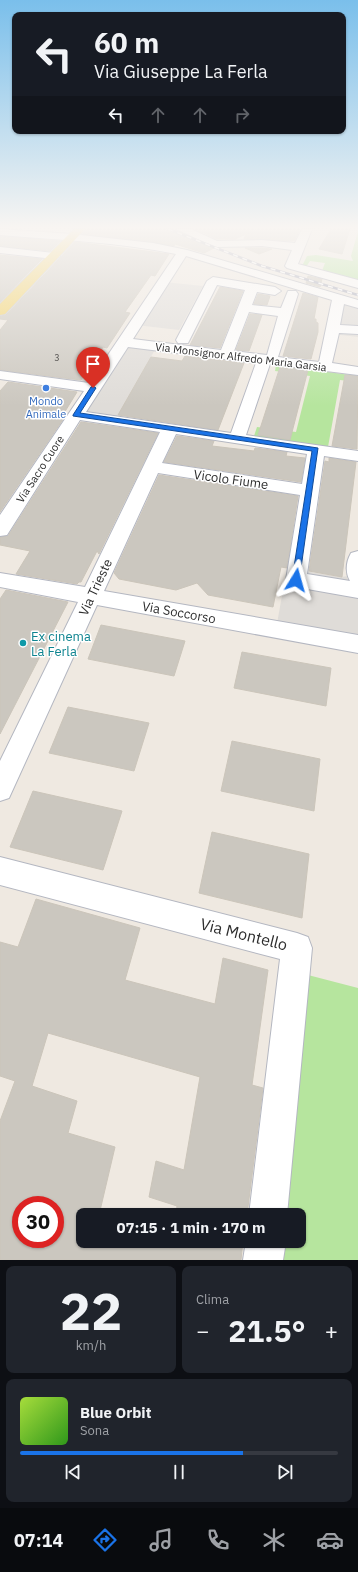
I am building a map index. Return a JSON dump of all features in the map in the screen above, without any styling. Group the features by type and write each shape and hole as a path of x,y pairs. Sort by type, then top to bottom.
{"main road":[{"path":"0,311 23,288"}],"street":[{"path":"127,338 160,288"},
{"path":"183,340 210,288"},
{"path":"127,338 183,340 228,350 252,288 358,304"},
{"path":"299,288 339,300"},
{"path":"237,438 292,294"},
{"path":"326,361 339,300"},
{"path":"244,308 286,313"},
{"path":"333,328 358,330"},
{"name":"Via Monsignor Alfredo Maria Garsia","path":"127,338 228,350 358,372"},
{"name":"Via Sacro Cuore","path":"0,530 127,338"},
{"path":"0,375 93,388"},
{"path":"76,415 358,456"},
{"name":"Via Trieste","path":"0,789 170,429"},
{"path":"316,450 296,580 358,575"},
{"name":"Vicolo Fiume","path":"152,467 310,491"},
{"name":"Via Soccorso","path":"0,580 358,644"},
{"name":"Via Montello","path":"0,871 297,948 269,1208"},
{"path":"264,1260 265,1248"}],"green space":[{"path":"276,365 358,376 358,382 340,380 328,447 254,436 257,427 296,432 310,376 275,371"},
{"path":"308,975 358,988 358,1260 280,1260 281,1248 306,1248 306,1208 285,1208"}],"shaded area":[{"path":"160,288 202,288 179,330 136,325"},
{"path":"339,299 358,304 358,337 332,334"},
{"path":"125,342 157,346 115,421 76,415 93,389 31,380 50,357 109,365"},
{"path":"287,568 342,577 358,574 358,644 276,629"}],"building":[{"path":"0,288 14,288 0,302"},
{"path":"32,288 142,288 125,312 130,313 107,348 103,347 81,380 0,370 0,330 8,320 0,319 0,316 6,315"},
{"path":"220,288 243,291 220,348 190,345"},
{"path":"303,293 318,297 314,319 316,319 316,322 318,323 318,332 311,359 283,356"},
{"path":"258,294 270,296 267,305 254,304"},
{"path":"250,314 262,315 249,351 236,350"},
{"path":"185,356 244,363 218,430 118,415 151,357 182,361"},
{"path":"280,367 308,370 290,440 258,435"},
{"path":"345,375 358,376 357,449 332,446"},
{"path":"8,382 77,392 61,418 64,418 0,512 0,391"},
{"path":"81,422 158,433 99,554 97,551 81,582 77,584 16,574 30,551 0,545 0,537 8,536"},
{"path":"177,436 214,441 212,446 254,451 255,448 287,452 286,456 305,458 301,482 164,462"},
{"path":"329,458 356,462 342,577 309,571 325,461 329,462"},
{"path":"159,475 298,496 287,568 281,567 273,607 208,595 197,583 176,590 119,579 114,573"},
{"name":"Ex cinema La Ferla","path":"6,590 68,602 0,734 0,599"},
{"path":"101,625 185,641 174,676 88,659"},
{"path":"242,652 331,668 326,706 234,688"},
{"path":"68,707 149,723 134,771 49,753"},
{"path":"232,741 320,759 314,811 221,791"},
{"path":"33,791 122,811 103,870 10,847"},
{"path":"212,832 309,854 302,918 199,893"},
{"path":"36,899 140,928 125,980 215,1004 223,958 268,970 252,1085 263,1088 248,1208 177,1208 177,1206 149,1197 156,1161 184,1170 200,1077 48,1033 32,1086 77,1101 68,1133 115,1147 101,1208 76,1208 76,1248 242,1248 241,1260 0,1260 0,1121 15,1081 0,1076 0,942 18,947"}],"railway":[{"path":"334,288 358,295"}],"place":[{"name":"Mondo Animale","path":"46,388"},
{"name":"Ex cinema La Ferla","path":"23,643"}],"route":[{"path":"93,388 76,415 316,450 296,580"}]}
